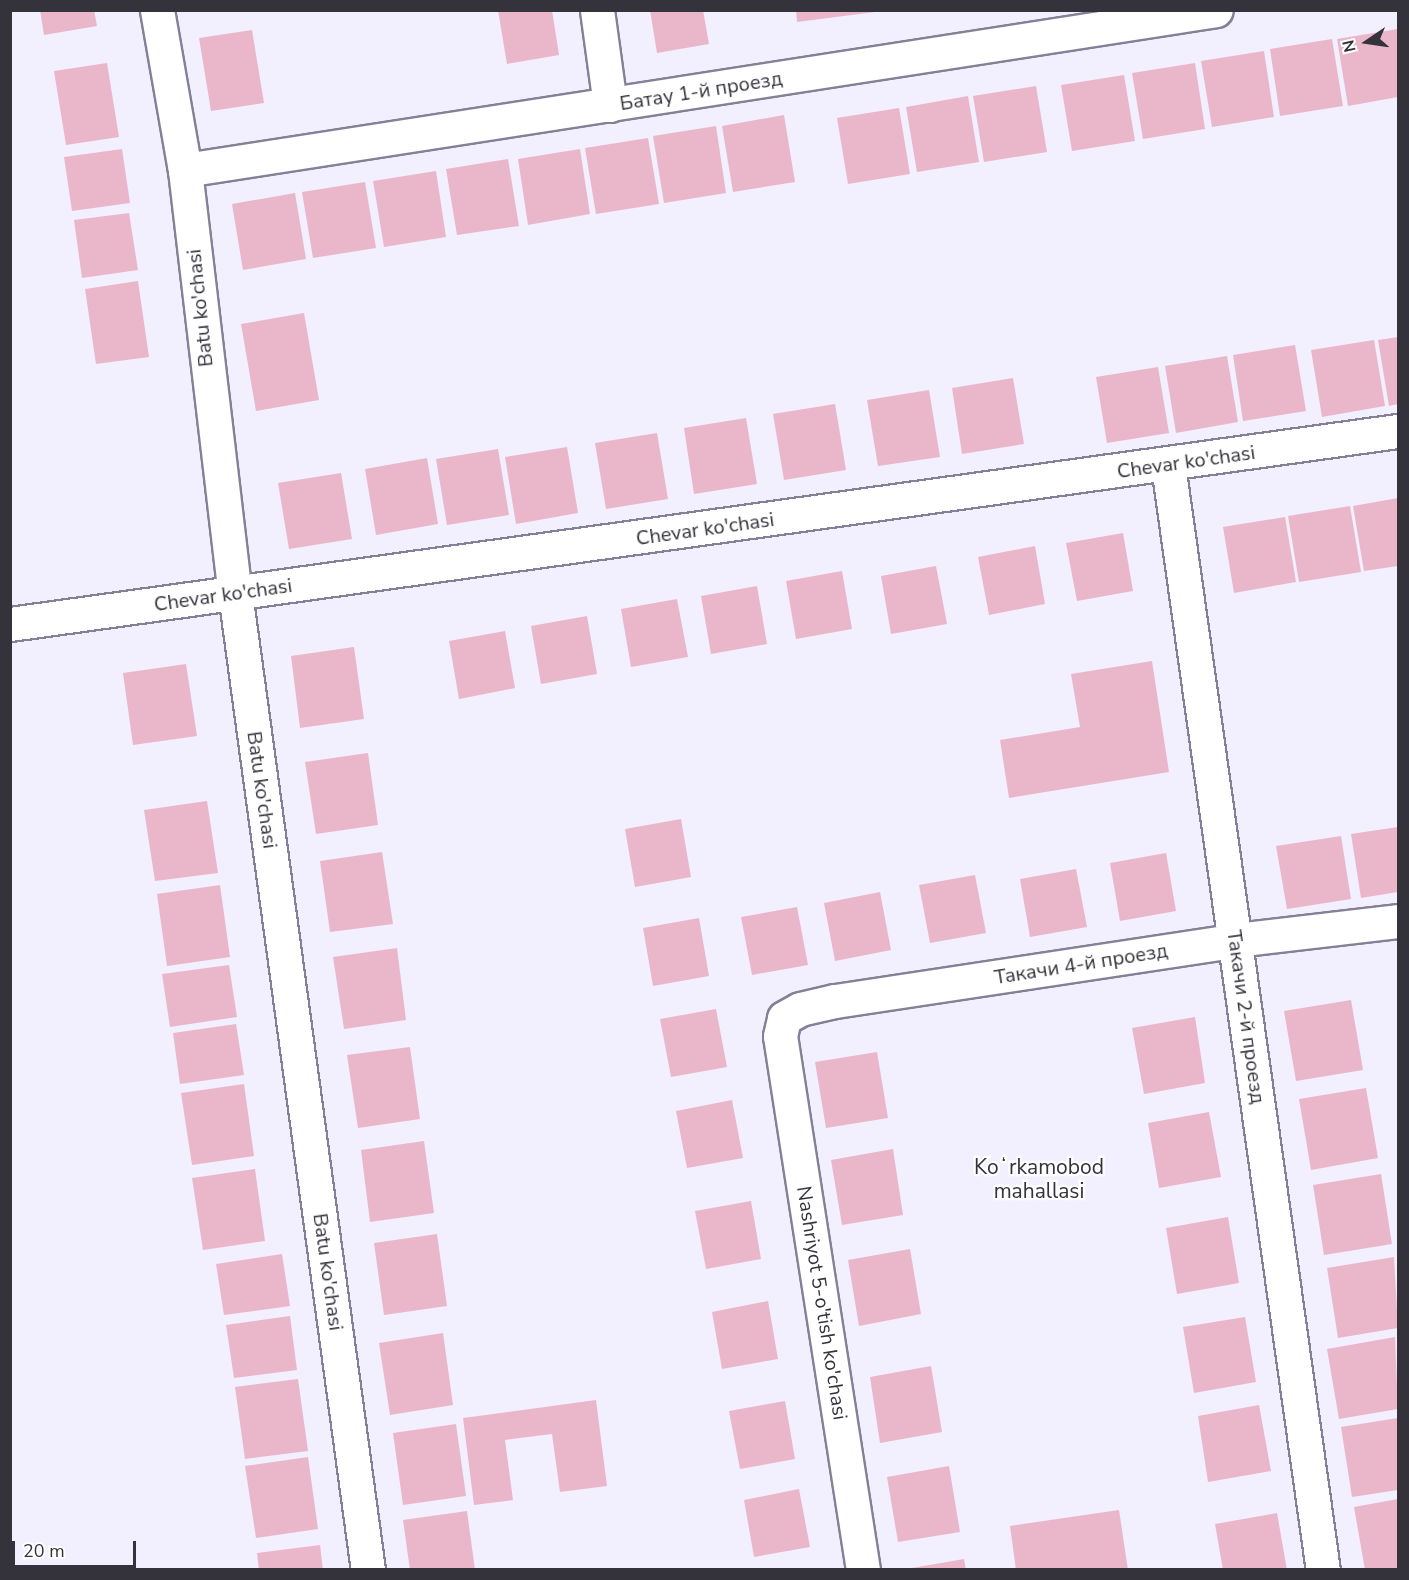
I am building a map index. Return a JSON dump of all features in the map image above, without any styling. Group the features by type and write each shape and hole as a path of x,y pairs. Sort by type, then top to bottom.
{"street":[{"name":"Batu ko'chasi","path":"157,10 185,170 235,593 368,1569"},
{"path":"597,10 610,105"},
{"name":"Батау 1-й проезд","path":"185,170 610,105 1048,24 1216,10"},
{"name":"Chevar ko'chasi","path":"10,624 1398,432"},
{"name":"Такачи 2-й проезд","path":"1168,465 1323,1569"},
{"name":"Такачи 4-й проезд","path":"780,1036 784,1018 800,1009 826,1003 1236,940 1398,921"},
{"name":"Nashriyot 5-o'tish ko'chasi","path":"780,1036 863,1569"}],"building":[{"path":"40,10 94,10 97,26 44,35"},
{"path":"498,10 552,10 559,55 507,64"},
{"path":"650,10 703,10 709,44 657,53"},
{"path":"796,10 875,10 875,12 797,22"},
{"path":"1398,29 1398,97 1348,106 1337,39"},
{"path":"252,30 264,103 211,111 199,38"},
{"path":"1332,39 1343,106 1280,116 1270,49"},
{"path":"1264,51 1274,117 1212,127 1201,61"},
{"path":"107,63 119,137 66,145 54,71"},
{"path":"1195,63 1205,129 1143,139 1132,73"},
{"path":"1124,75 1135,141 1072,151 1061,85"},
{"path":"1036,86 1047,152 984,162 973,96"},
{"path":"968,96 979,162 917,172 906,107"},
{"path":"899,108 910,174 848,184 837,118"},
{"path":"784,115 795,182 733,192 722,126"},
{"path":"716,126 726,193 664,203 653,136"},
{"path":"648,138 659,204 596,214 585,148"},
{"path":"122,149 130,203 72,211 64,157"},
{"path":"580,149 590,214 528,225 518,159"},
{"path":"508,159 519,226 457,235 446,169"},
{"path":"436,171 446,237 384,247 373,181"},
{"path":"365,182 376,248 313,258 302,192"},
{"path":"295,193 306,259 243,270 232,204"},
{"path":"129,213 138,270 82,278 74,220"},
{"path":"138,281 149,357 96,364 85,289"},
{"path":"304,313 319,400 256,411 241,324"},
{"path":"1398,337 1398,404 1389,406 1378,340"},
{"path":"1374,340 1385,406 1322,417 1311,350"},
{"path":"1295,345 1306,411 1243,421 1233,355"},
{"path":"1227,356 1238,422 1176,433 1165,366"},
{"path":"1158,367 1169,433 1107,443 1096,377"},
{"path":"1013,378 1024,444 962,454 952,388"},
{"path":"929,390 940,457 878,466 867,400"},
{"path":"835,404 846,470 784,480 773,414"},
{"path":"746,418 757,484 694,494 684,428"},
{"path":"657,433 668,499 606,509 595,443"},
{"path":"567,447 578,513 516,524 505,457"},
{"path":"498,449 509,515 447,525 436,459"},
{"path":"427,458 438,524 376,535 365,469"},
{"path":"341,473 352,539 289,549 278,483"},
{"path":"1398,498 1398,566 1364,571 1353,506"},
{"path":"1350,506 1361,572 1299,582 1288,516"},
{"path":"1285,517 1296,582 1234,593 1223,527"},
{"path":"1123,533 1133,591 1077,601 1066,543"},
{"path":"1035,546 1045,604 989,615 978,557"},
{"path":"936,566 947,624 891,634 881,576"},
{"path":"842,571 852,629 796,639 786,581"},
{"path":"757,586 767,644 711,654 701,596"},
{"path":"677,599 688,657 631,667 621,609"},
{"path":"587,616 597,674 541,684 531,626"},
{"path":"505,631 515,688 459,699 449,641"},
{"path":"354,647 364,719 300,728 291,656"},
{"path":"1152,661 1169,772 1009,798 1000,740 1080,727 1071,674"},
{"path":"186,664 197,736 133,745 123,673"},
{"path":"368,753 378,825 316,834 305,762"},
{"path":"207,801 218,873 155,881 144,810"},
{"path":"681,819 691,877 635,887 625,829"},
{"path":"1398,827 1398,892 1361,898 1351,834"},
{"path":"1341,836 1351,899 1287,909 1276,846"},
{"path":"382,852 393,924 330,932 320,861"},
{"path":"1166,853 1176,911 1120,921 1110,863"},
{"path":"1076,869 1087,927 1030,937 1020,879"},
{"path":"975,875 986,933 930,943 919,885"},
{"path":"220,885 230,957 167,966 157,894"},
{"path":"880,892 891,950 835,961 824,903"},
{"path":"797,907 808,965 752,975 741,917"},
{"path":"699,918 709,976 653,986 643,928"},
{"path":"397,948 406,1020 344,1029 333,957"},
{"path":"229,965 237,1017 170,1027 162,974"},
{"path":"1351,1000 1363,1070 1296,1081 1284,1011"},
{"path":"716,1009 727,1067 671,1077 660,1019"},
{"path":"1195,1017 1205,1083 1144,1094 1132,1028"},
{"path":"236,1024 244,1075 180,1084 173,1033"},
{"path":"410,1047 420,1119 358,1128 347,1055"},
{"path":"877,1052 888,1118 826,1128 815,1062"},
{"path":"244,1084 254,1156 192,1165 181,1093"},
{"path":"1366,1088 1378,1158 1311,1170 1299,1099"},
{"path":"732,1100 743,1158 687,1168 676,1111"},
{"path":"1209,1112 1221,1177 1159,1188 1148,1123"},
{"path":"424,1141 434,1213 370,1222 361,1150"},
{"path":"893,1149 903,1215 842,1225 831,1160"},
{"path":"255,1169 265,1241 203,1250 192,1178"},
{"path":"1381,1174 1392,1244 1324,1255 1313,1185"},
{"path":"751,1201 761,1259 706,1269 695,1211"},
{"path":"1228,1217 1239,1283 1177,1294 1166,1228"},
{"path":"437,1234 447,1306 384,1315 374,1243"},
{"path":"910,1249 921,1314 859,1326 848,1260"},
{"path":"282,1254 290,1306 224,1315 216,1264"},
{"path":"1394,1257 1398,1328 1338,1338 1327,1268"},
{"path":"768,1301 778,1359 722,1369 712,1312"},
{"path":"290,1316 297,1370 234,1378 226,1325"},
{"path":"1245,1317 1256,1382 1194,1393 1183,1327"},
{"path":"443,1333 453,1405 390,1415 379,1343"},
{"path":"1395,1337 1398,1409 1339,1419 1327,1349"},
{"path":"931,1366 942,1432 880,1443 870,1377"},
{"path":"298,1379 308,1451 245,1459 235,1387"},
{"path":"596,1400 607,1486 560,1492 552,1434 505,1440 513,1500 474,1505 463,1418"},
{"path":"785,1401 795,1459 740,1469 729,1411"},
{"path":"1259,1405 1271,1471 1208,1482 1198,1416"},
{"path":"1398,1418 1398,1490 1352,1497 1341,1427"},
{"path":"456,1424 466,1496 403,1505 393,1433"},
{"path":"308,1457 318,1529 256,1538 245,1466"},
{"path":"949,1466 960,1532 898,1542 887,1477"},
{"path":"799,1489 810,1547 754,1557 744,1500"},
{"path":"1398,1499 1398,1570 1365,1570 1354,1507"},
{"path":"1119,1510 1128,1570 1016,1570 1010,1526"},
{"path":"467,1511 475,1570 410,1570 403,1520"},
{"path":"1277,1513 1287,1570 1223,1570 1215,1524"},
{"path":"320,1545 323,1570 259,1570 257,1553"},
{"path":"964,1559 966,1570 912,1570 912,1568"}],"district":[{"name":"Koʻrkamobod mahallasi","path":"1039,1179"}]}
